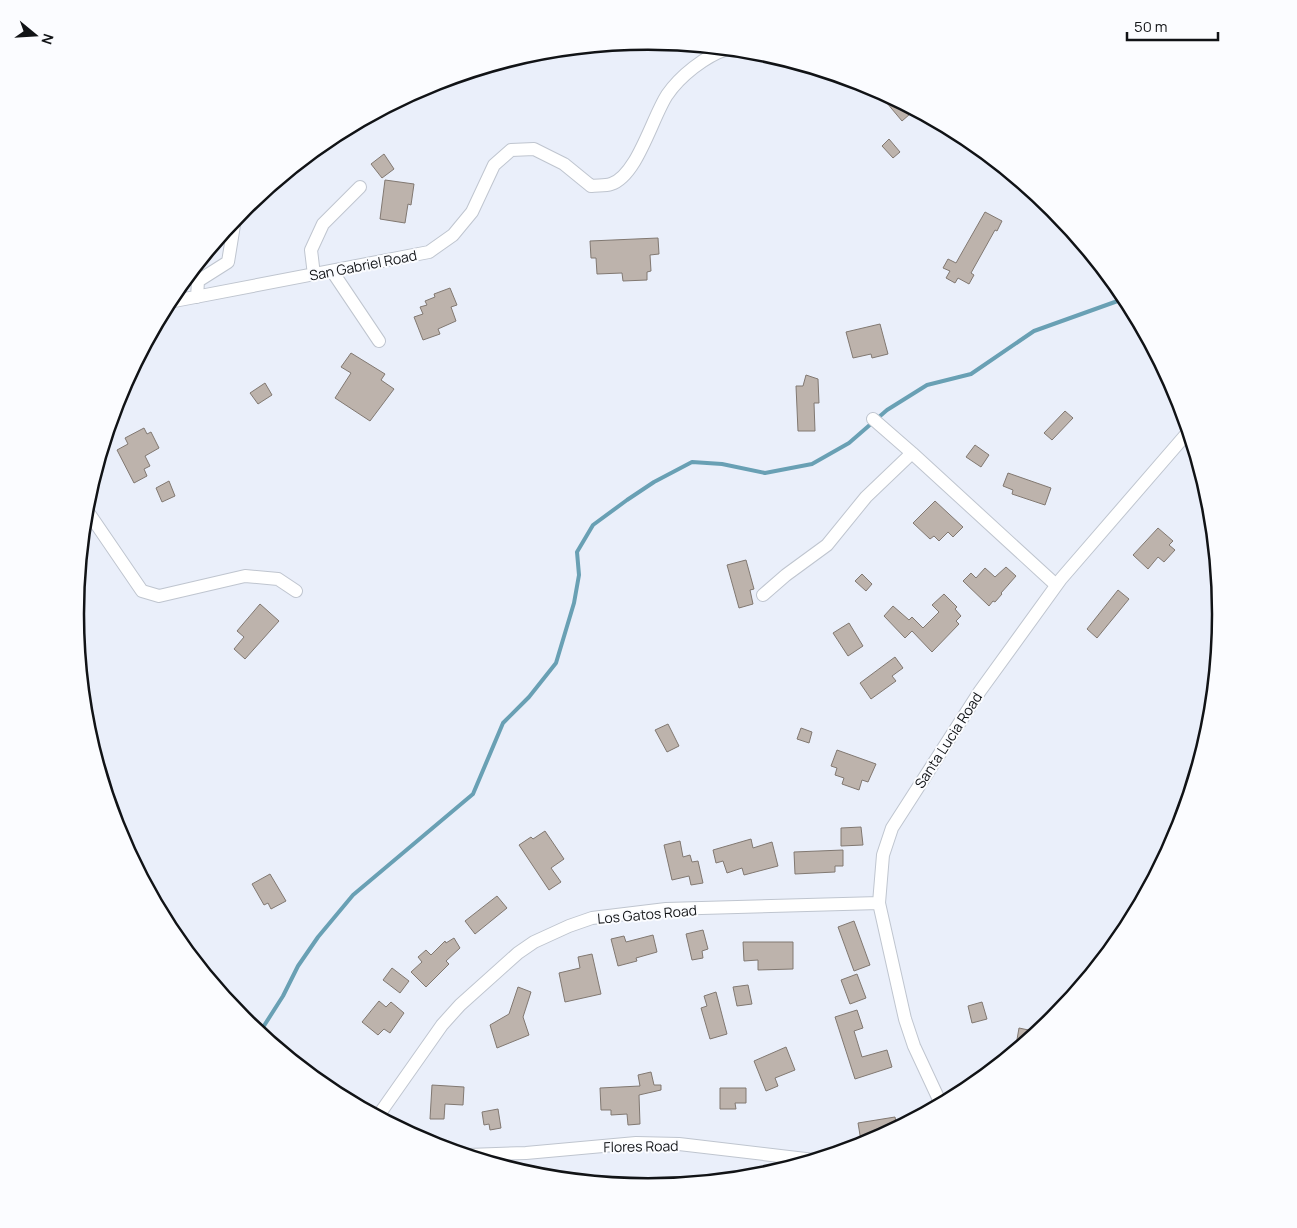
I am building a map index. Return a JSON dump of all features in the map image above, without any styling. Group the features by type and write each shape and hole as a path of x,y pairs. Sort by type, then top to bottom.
{"street":[{"name":"San Gabriel Road","path":"181,300 429,252 453,234 472,212 494,165 511,150 534,149 564,164 591,186 612,184 630,170 668,95 687,73 715,54"},
{"path":"314,275 311,250 323,224 360,187"},
{"path":"197,297 198,282 228,262 233,233"},
{"path":"332,271 379,341"},
{"path":"873,418 1056,585"},
{"name":"Santa Lucia Road","path":"939,1097 914,1046 905,1020 879,903 882,854 892,828 980,691 1056,585 1184,437"},
{"path":"763,595 786,575 827,546 866,497 912,453"},
{"path":"93,519 142,591 159,596 245,576 278,578 296,590"},
{"name":"Los Gatos Road","path":"382,1111 442,1024 460,1006 497,971 534,942 569,926 592,918 666,910 879,903"},
{"name":"Flores Road","path":"488,1154 526,1153 636,1143 679,1144 797,1158"}],"building":[{"path":"887,103 909,114 902,121"},
{"path":"889,139 900,152 893,158 882,146"},
{"path":"384,154 394,169 382,178 371,164"},
{"path":"385,180 414,184 411,205 408,204 405,223 380,219"},
{"path":"985,212 1002,221 971,273 974,275 969,284 958,278 955,283 946,278 950,271 943,268 948,259 956,263"},
{"path":"658,238 659,254 650,255 651,271 647,272 647,280 623,281 622,273 597,274 596,258 591,258 590,241"},
{"path":"450,288 457,305 451,307 456,321 438,329 440,334 423,340 414,317 423,314 420,307 427,305 425,301 435,297 434,294"},
{"path":"880,324 888,354 872,358 871,354 853,358 846,332"},
{"path":"351,353 385,374 381,380 394,389 370,421 335,398 351,373 341,367"},
{"path":"806,375 818,379 819,403 814,403 815,431 798,431 796,386 803,386"},
{"path":"265,383 272,395 258,404 250,393"},
{"path":"1065,411 1073,418 1052,440 1044,433"},
{"path":"144,428 147,434 151,432 159,448 145,456 150,466 144,469 147,476 134,483 117,450 128,444 125,438"},
{"path":"975,445 989,455 981,467 966,457"},
{"path":"1008,473 1051,488 1045,505 1012,494 1013,490 1003,486"},
{"path":"169,481 175,496 162,502 156,488"},
{"path":"935,501 963,527 953,537 948,532 939,541 934,536 930,539 913,523"},
{"path":"1158,528 1173,541 1169,545 1175,550 1164,562 1158,557 1148,569 1133,555"},
{"path":"746,560 754,589 750,590 753,604 739,608 727,565"},
{"path":"1006,567 1016,576 995,602 993,601 989,606 963,581 971,573 976,578 985,568 995,577"},
{"path":"862,574 872,584 866,591 855,581"},
{"path":"1118,590 1129,599 1097,638 1087,629"},
{"path":"944,594 957,607 955,609 961,616 956,621 959,624 932,652 912,631 905,638 884,616 893,606 909,620 912,617 923,628 939,612 932,605"},
{"path":"260,604 279,621 245,659 234,649 244,637 237,631"},
{"path":"849,623 863,646 848,656 833,633"},
{"path":"895,657 903,668 892,676 896,681 871,699 860,683"},
{"path":"668,724 679,746 667,752 655,730"},
{"path":"801,728 812,732 809,743 797,739"},
{"path":"837,750 876,764 868,782 862,780 859,790 842,784 844,778 835,775 837,768 831,766"},
{"path":"861,827 863,845 841,846 841,828"},
{"path":"545,831 564,859 551,868 561,882 549,890 519,845"},
{"path":"751,839 753,848 772,842 778,866 744,875 742,868 727,873 723,861 716,863 713,850"},
{"path":"680,841 683,857 690,855 692,862 698,861 703,883 691,885 689,876 672,880 664,845"},
{"path":"843,850 843,866 835,866 835,872 795,874 794,852"},
{"path":"270,874 286,901 271,909 268,903 264,905 252,884"},
{"path":"497,896 507,908 475,934 465,921"},
{"path":"854,921 870,965 854,971 838,927"},
{"path":"703,930 708,949 702,951 703,958 692,960 686,934"},
{"path":"653,935 657,952 636,958 637,961 618,966 611,939 624,936 626,942"},
{"path":"454,938 460,948 446,961 449,964 426,987 411,972 422,962 418,957 426,950 431,955 445,941 446,943"},
{"path":"743,942 793,942 793,969 758,970 758,960 744,961"},
{"path":"592,954 601,994 565,1002 559,973 580,968 578,957"},
{"path":"392,968 409,981 400,993 383,980"},
{"path":"857,974 866,998 850,1004 841,980"},
{"path":"748,985 752,1004 737,1006 733,987"},
{"path":"518,987 531,992 523,1017 529,1035 497,1048 490,1025 509,1014"},
{"path":"716,992 727,1034 710,1039 701,1008 707,1006 704,996"},
{"path":"379,1001 386,1007 391,1002 404,1013 390,1033 384,1029 378,1035 362,1022"},
{"path":"982,1002 987,1019 972,1023 968,1006"},
{"path":"857,1010 863,1028 854,1031 862,1057 887,1050 892,1067 855,1079 835,1017"},
{"path":"1019,1028 1029,1030 1020,1038 1017,1041"},
{"path":"786,1047 795,1070 775,1078 778,1086 766,1091 754,1061"},
{"path":"651,1072 654,1085 661,1085 661,1090 639,1095 640,1124 628,1125 627,1114 611,1115 611,1110 601,1110 600,1088 640,1086 638,1075"},
{"path":"432,1085 464,1087 463,1105 445,1104 444,1119 430,1119"},
{"path":"720,1088 746,1088 746,1103 735,1103 736,1109 720,1109"},
{"path":"498,1109 501,1128 490,1130 489,1124 484,1125 482,1112"},
{"path":"895,1117 896,1121 860,1136 858,1123"}],"waterway":[{"path":"264,1026 283,996 298,966 318,937 353,895 473,794 503,723 529,697 556,663 574,603 579,575 577,552 593,525 654,482 692,462 722,464 765,473 812,464 849,443 887,410 927,385 971,374 1034,331 1117,301"}]}
